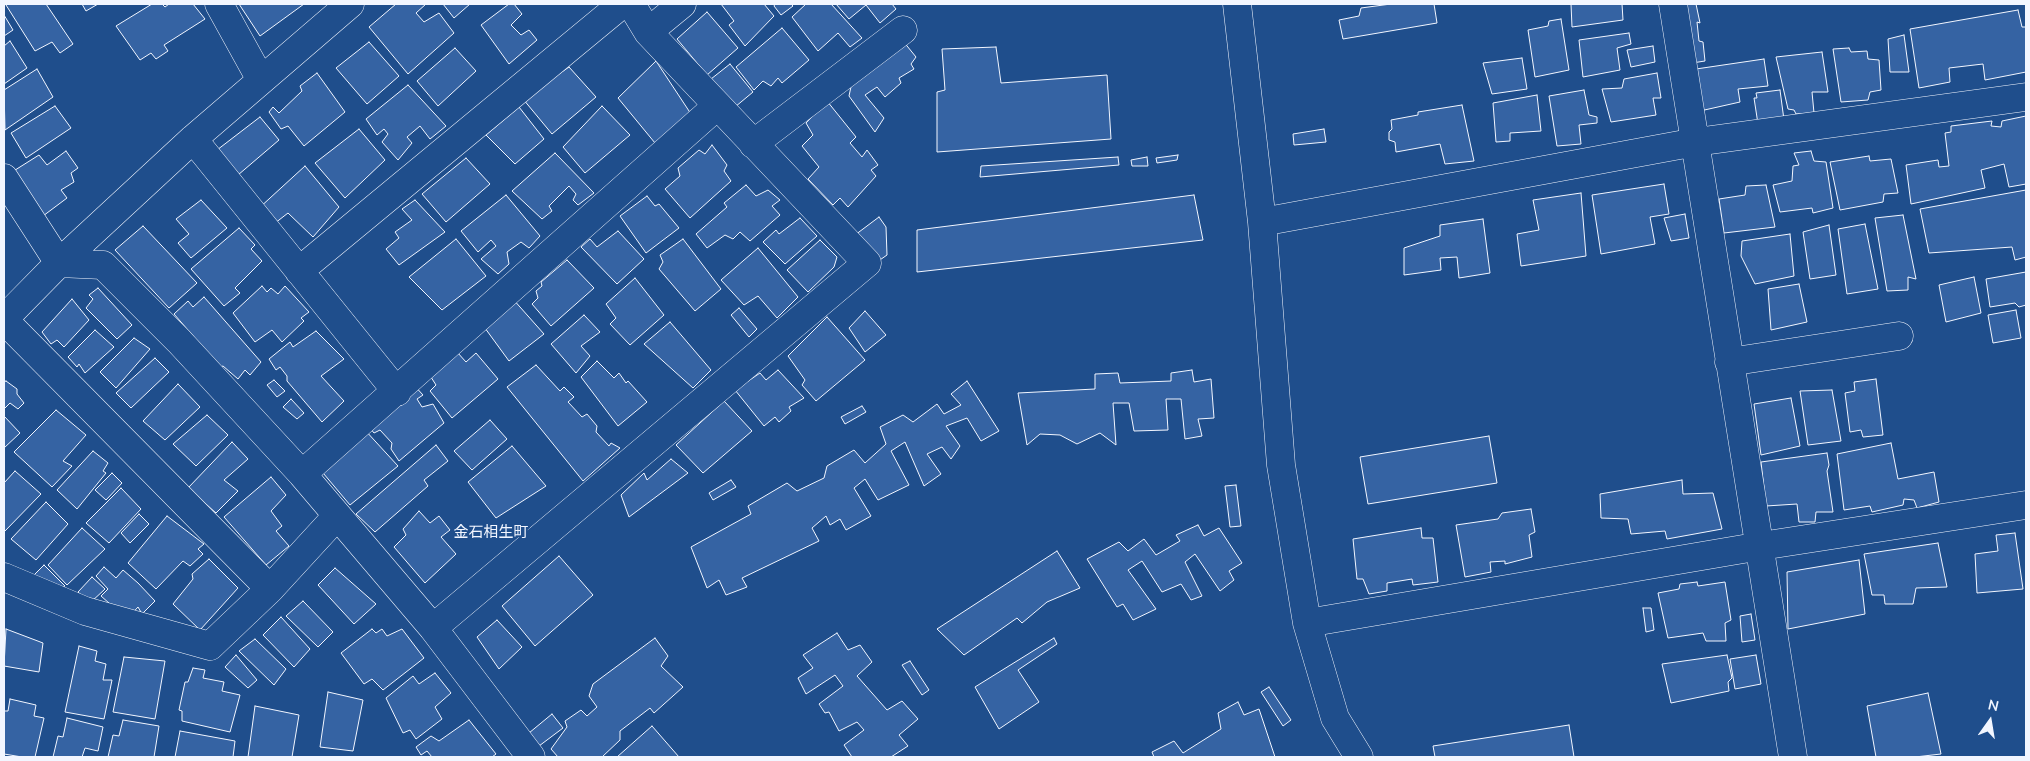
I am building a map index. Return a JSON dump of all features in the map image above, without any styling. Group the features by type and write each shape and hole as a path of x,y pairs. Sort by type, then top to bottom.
{"street":[{"path":"219,4 261,80"},
{"path":"270,589 4,320 59,263 193,139 350,4"},
{"path":"299,271 622,4"},
{"path":"433,628 867,263 648,32 631,4"},
{"path":"648,32 682,4"},
{"path":"1238,4 1262,222 1281,466 1307,624 1335,718 1359,757"},
{"path":"1673,4 1729,362 1761,546 1794,757"},
{"path":"753,144 903,30"},
{"path":"1262,222 1696,142 2026,97"},
{"path":"302,474 397,392 717,106"},
{"path":"193,139 397,392"},
{"path":"4,178 59,263"},
{"path":"59,263 103,265 179,341 302,474 433,628 531,757"},
{"path":"1729,362 1899,336"},
{"path":"1307,624 1761,546 2026,505"},
{"path":"4,577 85,611 210,646 270,589 337,516"}],"building":[{"path":"46,4 73,44 60,53 52,42 35,51 6,5"},
{"path":"82,4 98,4 86,11"},
{"path":"152,4 162,4 165,7 169,4 193,4 205,19 164,45 168,51 156,59 151,53 140,60 116,26"},
{"path":"239,4 304,4 260,36"},
{"path":"396,4 426,4 416,13 424,22 439,13 454,33 408,74 369,27"},
{"path":"443,4 470,4 454,18"},
{"path":"509,4 514,4 522,14 511,25 521,35 529,30 537,40 509,64 481,25"},
{"path":"721,4 764,4 774,16 745,46 729,25 734,21"},
{"path":"775,4 791,4 793,6 781,15 774,6"},
{"path":"806,4 831,4 862,38 850,47 838,33 818,51 792,17"},
{"path":"836,4 892,4 896,9 880,23 866,5 849,19"},
{"path":"1391,4 1434,4 1437,23 1343,39 1339,20 1359,16 1361,8"},
{"path":"1571,4 1622,4 1623,20 1572,27"},
{"path":"1682,4 1696,4 1700,23 1697,22 1699,41 1703,42 1705,61 1692,63"},
{"path":"2018,10 2022,27 2026,27 2026,72 1985,80 1983,64 1949,68 1950,82 1919,88 1910,29"},
{"path":"707,12 738,48 707,75 677,39"},
{"path":"4,15 13,30 4,36"},
{"path":"1561,19 1569,70 1535,77 1528,30 1548,26 1549,21"},
{"path":"782,28 809,60 782,83 778,78 771,86 763,81 754,90 736,67"},
{"path":"1629,33 1631,44 1617,48 1620,70 1583,77 1579,40"},
{"path":"1904,35 1909,72 1890,72 1888,39"},
{"path":"10,41 27,68 4,84 4,46"},
{"path":"903,41 916,57 911,64 914,69 899,78 901,83 885,97 877,87 865,95 884,118 875,132 849,96 852,82"},
{"path":"369,42 399,76 367,104 336,68"},
{"path":"1653,46 1655,62 1631,67 1627,50"},
{"path":"996,47 1001,83 1107,75 1111,139 937,152 937,92 945,90 942,49"},
{"path":"455,48 476,71 438,106 417,81"},
{"path":"1849,48 1851,52 1867,51 1868,59 1879,60 1881,90 1870,92 1868,100 1841,102 1833,49"},
{"path":"1822,52 1828,92 1812,92 1814,113 1796,114 1794,110 1788,109 1776,57"},
{"path":"1522,58 1527,89 1492,94 1483,63"},
{"path":"1764,59 1768,86 1738,89 1740,102 1700,111 1696,69"},
{"path":"656,61 691,114 655,143 618,98"},
{"path":"730,64 753,92 735,107 711,79"},
{"path":"569,67 596,97 552,134 523,99"},
{"path":"37,69 53,97 5,130 4,90"},
{"path":"317,73 345,112 304,146 288,126 281,129 269,112 273,107 279,113 302,91 300,86"},
{"path":"1657,73 1661,98 1653,98 1656,115 1611,122 1602,89 1622,88 1624,79"},
{"path":"408,85 446,126 430,139 420,126 407,137 412,143 398,160 382,142 388,134 384,129 377,135 366,119"},
{"path":"1584,90 1589,115 1597,117 1597,123 1579,125 1581,144 1557,146 1549,96"},
{"path":"1780,90 1784,120 1758,124 1754,98 1757,98 1756,93"},
{"path":"1537,95 1541,131 1510,133 1510,141 1496,142 1493,103"},
{"path":"827,101 856,137 850,143 862,157 867,150 878,165 871,170 876,176 848,207 840,198 833,205 808,179 819,167 802,146 813,135 806,123"},
{"path":"1462,105 1474,161 1445,164 1440,144 1396,152 1395,142 1389,140 1389,132 1392,129 1391,120 1418,115 1418,112"},
{"path":"55,106 71,128 26,158 11,133"},
{"path":"602,106 630,135 585,173 563,147"},
{"path":"519,107 544,139 515,164 486,135"},
{"path":"2026,116 2026,184 2009,187 2004,164 1981,170 1985,188 1911,204 1906,165 1938,160 1939,167 1949,166 1945,133 1951,132 1951,126 1992,121 1991,126 2001,127 2002,121"},
{"path":"260,117 279,140 238,175 217,150"},
{"path":"359,129 385,160 345,198 315,163"},
{"path":"1324,129 1326,142 1294,145 1293,134"},
{"path":"712,145 727,165 724,171 731,181 690,218 665,189 680,176 678,168 699,150 705,154"},
{"path":"66,151 78,168 71,173 74,182 61,190 67,198 43,216 12,172 39,155 47,165"},
{"path":"1811,151 1814,161 1826,162 1833,208 1813,213 1812,208 1780,212 1773,185 1792,181 1793,166 1799,165 1794,153"},
{"path":"555,153 594,193 578,205 573,200 576,194 569,186 549,206 552,211 542,219 512,191"},
{"path":"1178,155 1177,160 1157,163 1156,158"},
{"path":"1869,156 1870,161 1891,159 1898,193 1884,194 1883,202 1840,210 1830,162"},
{"path":"1118,157 1119,165 980,177 981,166"},
{"path":"1147,157 1148,166 1132,166 1131,160"},
{"path":"466,158 490,184 446,222 422,194"},
{"path":"305,166 339,207 313,237 288,213 270,227 258,209"},
{"path":"1664,184 1669,214 1650,217 1655,244 1601,254 1592,195"},
{"path":"746,185 756,196 768,190 780,200 772,206 780,215 750,241 740,232 733,239 725,235 707,248 696,234 727,207 724,203"},
{"path":"1766,185 1775,227 1724,233 1719,199 1745,195 1746,186"},
{"path":"2026,190 2026,257 2015,260 2012,247 1929,253 1920,209"},
{"path":"1581,193 1586,256 1521,266 1517,234 1539,230 1533,200"},
{"path":"506,195 540,236 529,248 521,242 507,252 509,264 498,274 481,259 496,246 491,240 478,252 461,231"},
{"path":"1194,195 1203,240 917,272 917,230"},
{"path":"647,196 655,206 659,204 679,228 646,253 620,216"},
{"path":"201,200 227,228 191,258 178,243 189,234 176,219"},
{"path":"415,200 445,232 399,265 386,249 399,238 395,232 412,220 402,209"},
{"path":"1685,214 1689,238 1671,241 1664,218"},
{"path":"1903,215 1916,279 1908,277 1908,290 1887,291 1875,218"},
{"path":"879,217 886,227 887,255 877,262 855,235"},
{"path":"800,218 817,236 785,264 763,242 776,230 779,234"},
{"path":"1483,219 1490,273 1459,278 1457,257 1440,258 1441,270 1404,275 1404,248 1440,236 1440,225"},
{"path":"1865,224 1878,289 1847,294 1838,229"},
{"path":"1829,225 1836,275 1810,279 1803,232"},
{"path":"143,226 197,283 169,308 115,250"},
{"path":"239,228 255,245 251,249 262,261 235,288 240,293 224,306 191,269"},
{"path":"618,231 644,259 617,284 581,247 590,239 597,247"},
{"path":"1790,234 1794,276 1755,284 1741,256 1742,241"},
{"path":"456,239 486,276 442,310 409,277"},
{"path":"683,239 721,289 695,311 659,269 663,262 660,255"},
{"path":"820,240 837,257 834,267 808,292 787,270"},
{"path":"758,248 798,297 777,318 758,296 744,305 721,280"},
{"path":"567,260 594,288 551,326 532,304 538,298 536,291 542,286 541,282"},
{"path":"2026,272 2026,305 2019,307 2015,303 1990,307 1986,279"},
{"path":"1974,277 1981,313 1946,322 1939,285"},
{"path":"635,278 664,315 630,345 610,324 616,318 606,304"},
{"path":"1799,284 1807,322 1771,330 1768,289"},
{"path":"262,286 267,292 271,288 278,294 285,286 309,312 301,318 304,321 282,342 272,330 255,342 233,313"},
{"path":"98,288 132,325 117,339 86,308 93,299 89,295"},
{"path":"204,297 261,362 250,375 245,370 238,379 223,366 220,367 174,314 188,301 193,307"},
{"path":"512,298 544,334 509,361 482,324"},
{"path":"72,299 89,320 64,347 57,340 51,344 42,332"},
{"path":"739,308 757,329 749,337 731,315"},
{"path":"2016,310 2021,338 1993,343 1988,315"},
{"path":"865,311 886,335 865,352 849,328"},
{"path":"584,315 600,332 581,346 590,356 576,373 551,344"},
{"path":"827,317 865,360 816,401 802,385 805,380 788,356"},
{"path":"670,322 711,370 693,388 644,344"},
{"path":"95,330 114,347 85,373 79,364 77,367 68,357"},
{"path":"316,331 344,359 321,376 344,401 322,422 287,381 287,376 280,367 276,370 269,359 290,342 293,347"},
{"path":"134,338 150,349 116,388 100,372"},
{"path":"457,352 466,362 476,353 498,379 452,418 430,391 436,385 429,374"},
{"path":"155,358 169,372 131,408 116,393"},
{"path":"597,361 614,378 619,373 626,383 628,381 647,402 618,426 581,377"},
{"path":"536,365 560,391 564,387 574,397 568,402 582,417 587,414 597,426 596,432 609,446 611,443 620,448 583,481 507,387"},
{"path":"778,370 804,398 789,407 791,411 779,422 775,417 764,426 735,390 760,373 766,380"},
{"path":"1192,370 1194,382 1211,379 1214,418 1198,419 1202,436 1185,439 1181,399 1166,399 1168,430 1134,431 1129,403 1113,403 1116,445 1100,433 1077,444 1060,435 1040,434 1027,445 1018,393 1095,389 1095,374 1118,373 1120,383 1171,381 1171,373"},
{"path":"1876,379 1883,435 1863,437 1861,430 1850,432 1845,393 1855,391 1854,382"},
{"path":"274,380 285,391 277,397 267,385"},
{"path":"6,381 17,389 17,394 24,403 18,409 10,403 4,409 4,382"},
{"path":"967,381 999,431 981,441 967,418 946,426 960,446 951,459 942,447 927,454 941,474 924,486 905,442 891,451 909,485 878,500 865,479 854,488 871,516 846,530 840,519 830,525 826,516 812,528 819,541 742,578 747,587 726,595 719,580 707,588 691,547 751,514 748,506 787,483 797,491 824,478 827,466 854,450 865,463 886,444 880,427 903,415 913,422 937,404 944,414 961,405 951,394"},
{"path":"412,383 423,395 417,399 422,407 433,404 444,423 399,461 391,449 392,443 380,430 374,433 366,423"},
{"path":"178,384 200,407 165,440 143,421"},
{"path":"1832,390 1841,441 1808,445 1800,391"},
{"path":"1791,398 1800,446 1761,455 1754,404"},
{"path":"291,399 304,413 297,419 283,407"},
{"path":"724,401 752,431 703,473 676,445"},
{"path":"862,406 866,412 845,424 841,417"},
{"path":"56,410 86,435 63,461 72,466 52,487 14,452"},
{"path":"207,415 228,435 196,466 173,444"},
{"path":"4,416 20,433 4,448"},
{"path":"490,420 507,439 472,470 454,451"},
{"path":"364,429 398,466 350,505 318,467"},
{"path":"1489,436 1497,483 1368,504 1360,457"},
{"path":"232,442 248,459 224,480 238,491 216,513 188,488"},
{"path":"1891,443 1898,479 1934,472 1939,502 1917,508 1914,500 1904,499 1903,505 1872,512 1870,506 1844,510 1837,454"},
{"path":"436,445 448,461 424,480 428,486 375,532 356,514"},
{"path":"512,446 546,486 496,518 468,482"},
{"path":"93,451 108,463 103,471 106,473 77,509 57,490"},
{"path":"1827,453 1829,465 1827,471 1833,512 1816,512 1815,522 1799,522 1797,504 1766,506 1761,462"},
{"path":"671,459 688,473 629,517 621,495 644,473 647,480"},
{"path":"15,471 41,494 4,532 4,483"},
{"path":"112,473 122,483 106,500 95,490"},
{"path":"271,477 286,495 271,511 282,526 276,531 289,546 266,565 224,517"},
{"path":"731,480 736,487 713,500 709,493"},
{"path":"1682,480 1683,494 1713,493 1722,529 1667,539 1665,531 1631,534 1628,519 1601,518 1600,494"},
{"path":"1236,485 1241,526 1230,527 1225,486"},
{"path":"121,488 141,509 109,543 86,523"},
{"path":"46,502 68,524 36,560 11,539"},
{"path":"1531,509 1535,532 1529,535 1532,557 1505,564 1505,561 1490,562 1491,572 1465,577 1456,525 1498,519 1502,513"},
{"path":"419,511 430,523 439,516 450,530 441,537 456,554 425,583 394,547 406,535 403,529"},
{"path":"139,514 149,524 130,543 121,533"},
{"path":"167,516 204,544 198,549 203,554 190,566 183,561 156,589 128,563"},
{"path":"1198,525 1204,536 1219,528 1242,563 1229,571 1234,580 1220,591 1195,554 1185,562 1202,596 1191,600 1181,584 1162,592 1142,561 1128,570 1156,609 1133,620 1123,604 1117,607 1087,559 1119,542 1128,551 1144,539 1156,555 1180,541 1176,535"},
{"path":"82,528 105,549 67,585 48,565"},
{"path":"1421,528 1422,538 1433,538 1438,582 1413,585 1412,579 1387,583 1387,591 1369,594 1363,579 1357,579 1353,539"},
{"path":"2015,533 2023,589 1977,593 1975,554 1998,551 1996,535"},
{"path":"1938,543 1947,587 1916,588 1913,604 1885,604 1884,595 1872,595 1864,554"},
{"path":"1057,551 1080,588 1047,602 1022,623 1017,618 964,655 937,629"},
{"path":"559,556 593,595 535,646 502,606"},
{"path":"209,559 238,588 200,630 173,604 193,579 192,574"},
{"path":"1859,560 1865,614 1788,629 1787,572"},
{"path":"44,565 65,586 58,589 33,576"},
{"path":"104,567 116,578 123,570 155,601 142,614 138,607 127,619 101,596 108,589 96,576"},
{"path":"335,568 376,604 354,624 318,585"},
{"path":"92,577 105,589 90,603 78,592"},
{"path":"1697,582 1698,586 1725,582 1731,620 1725,623 1726,641 1706,641 1703,633 1668,638 1658,593 1679,589 1680,584"},
{"path":"303,601 333,632 318,647 286,616"},
{"path":"1643,608 1651,608 1654,630 1646,632"},
{"path":"1751,614 1755,640 1742,642 1740,616"},
{"path":"281,617 310,649 294,667 263,635"},
{"path":"497,620 522,647 499,669 477,637"},
{"path":"6,629 43,643 39,672 4,666"},
{"path":"372,629 376,633 382,629 387,636 402,629 424,658 383,690 372,679 364,684 341,653"},
{"path":"837,633 848,650 860,645 872,662 857,676 887,710 902,701 918,719 899,735 908,746 891,757 852,757 844,745 864,730 857,722 839,731 829,712 825,713 819,704 843,686 835,675 806,694 798,678 813,668 803,655"},
{"path":"655,638 668,656 661,666 683,687 654,713 650,708 620,731 620,740 602,757 558,757 551,749 567,727 565,721 581,710 587,716 597,707 589,696 593,684"},
{"path":"1054,638 1057,644 1018,670 1039,702 999,729 975,687"},
{"path":"255,639 286,669 274,685 239,651"},
{"path":"79,646 97,651 95,661 106,664 103,680 112,680 104,719 65,712"},
{"path":"236,655 257,680 248,688 225,667"},
{"path":"1727,655 1732,678 1728,682 1729,691 1671,703 1662,664"},
{"path":"1756,655 1761,684 1735,689 1730,659"},
{"path":"124,657 165,661 155,719 113,712"},
{"path":"910,661 929,690 922,695 902,665"},
{"path":"193,668 205,670 203,678 224,682 222,691 240,695 230,732 182,721 182,711 179,710 185,682 188,682"},
{"path":"435,673 451,693 435,707 442,719 416,739 410,730 403,733 386,698 413,676 419,684"},
{"path":"1269,687 1291,720 1283,726 1261,692"},
{"path":"328,692 363,700 353,751 320,747"},
{"path":"1928,693 1941,754 1915,757 1876,757 1867,706"},
{"path":"10,699 36,705 34,716 44,718 35,757 4,754 4,711 8,711"},
{"path":"1238,702 1244,715 1259,709 1275,757 1154,757 1152,752 1174,741 1183,753 1221,729 1218,713"},
{"path":"255,706 299,715 292,757 248,757"},
{"path":"552,714 563,728 539,746 529,733"},
{"path":"67,718 103,727 98,751 85,748 82,757 53,757 58,736 63,737"},
{"path":"123,720 159,726 154,757 108,757 113,735 119,736"},
{"path":"469,720 496,754 492,757 432,757 427,751 421,755 416,747 431,736 439,741"},
{"path":"1569,725 1574,757 1435,757 1433,746"},
{"path":"652,726 679,757 617,757"},
{"path":"180,731 235,741 233,757 175,757"}],"district":[{"name":"金石相生町","path":"491,533"}]}
